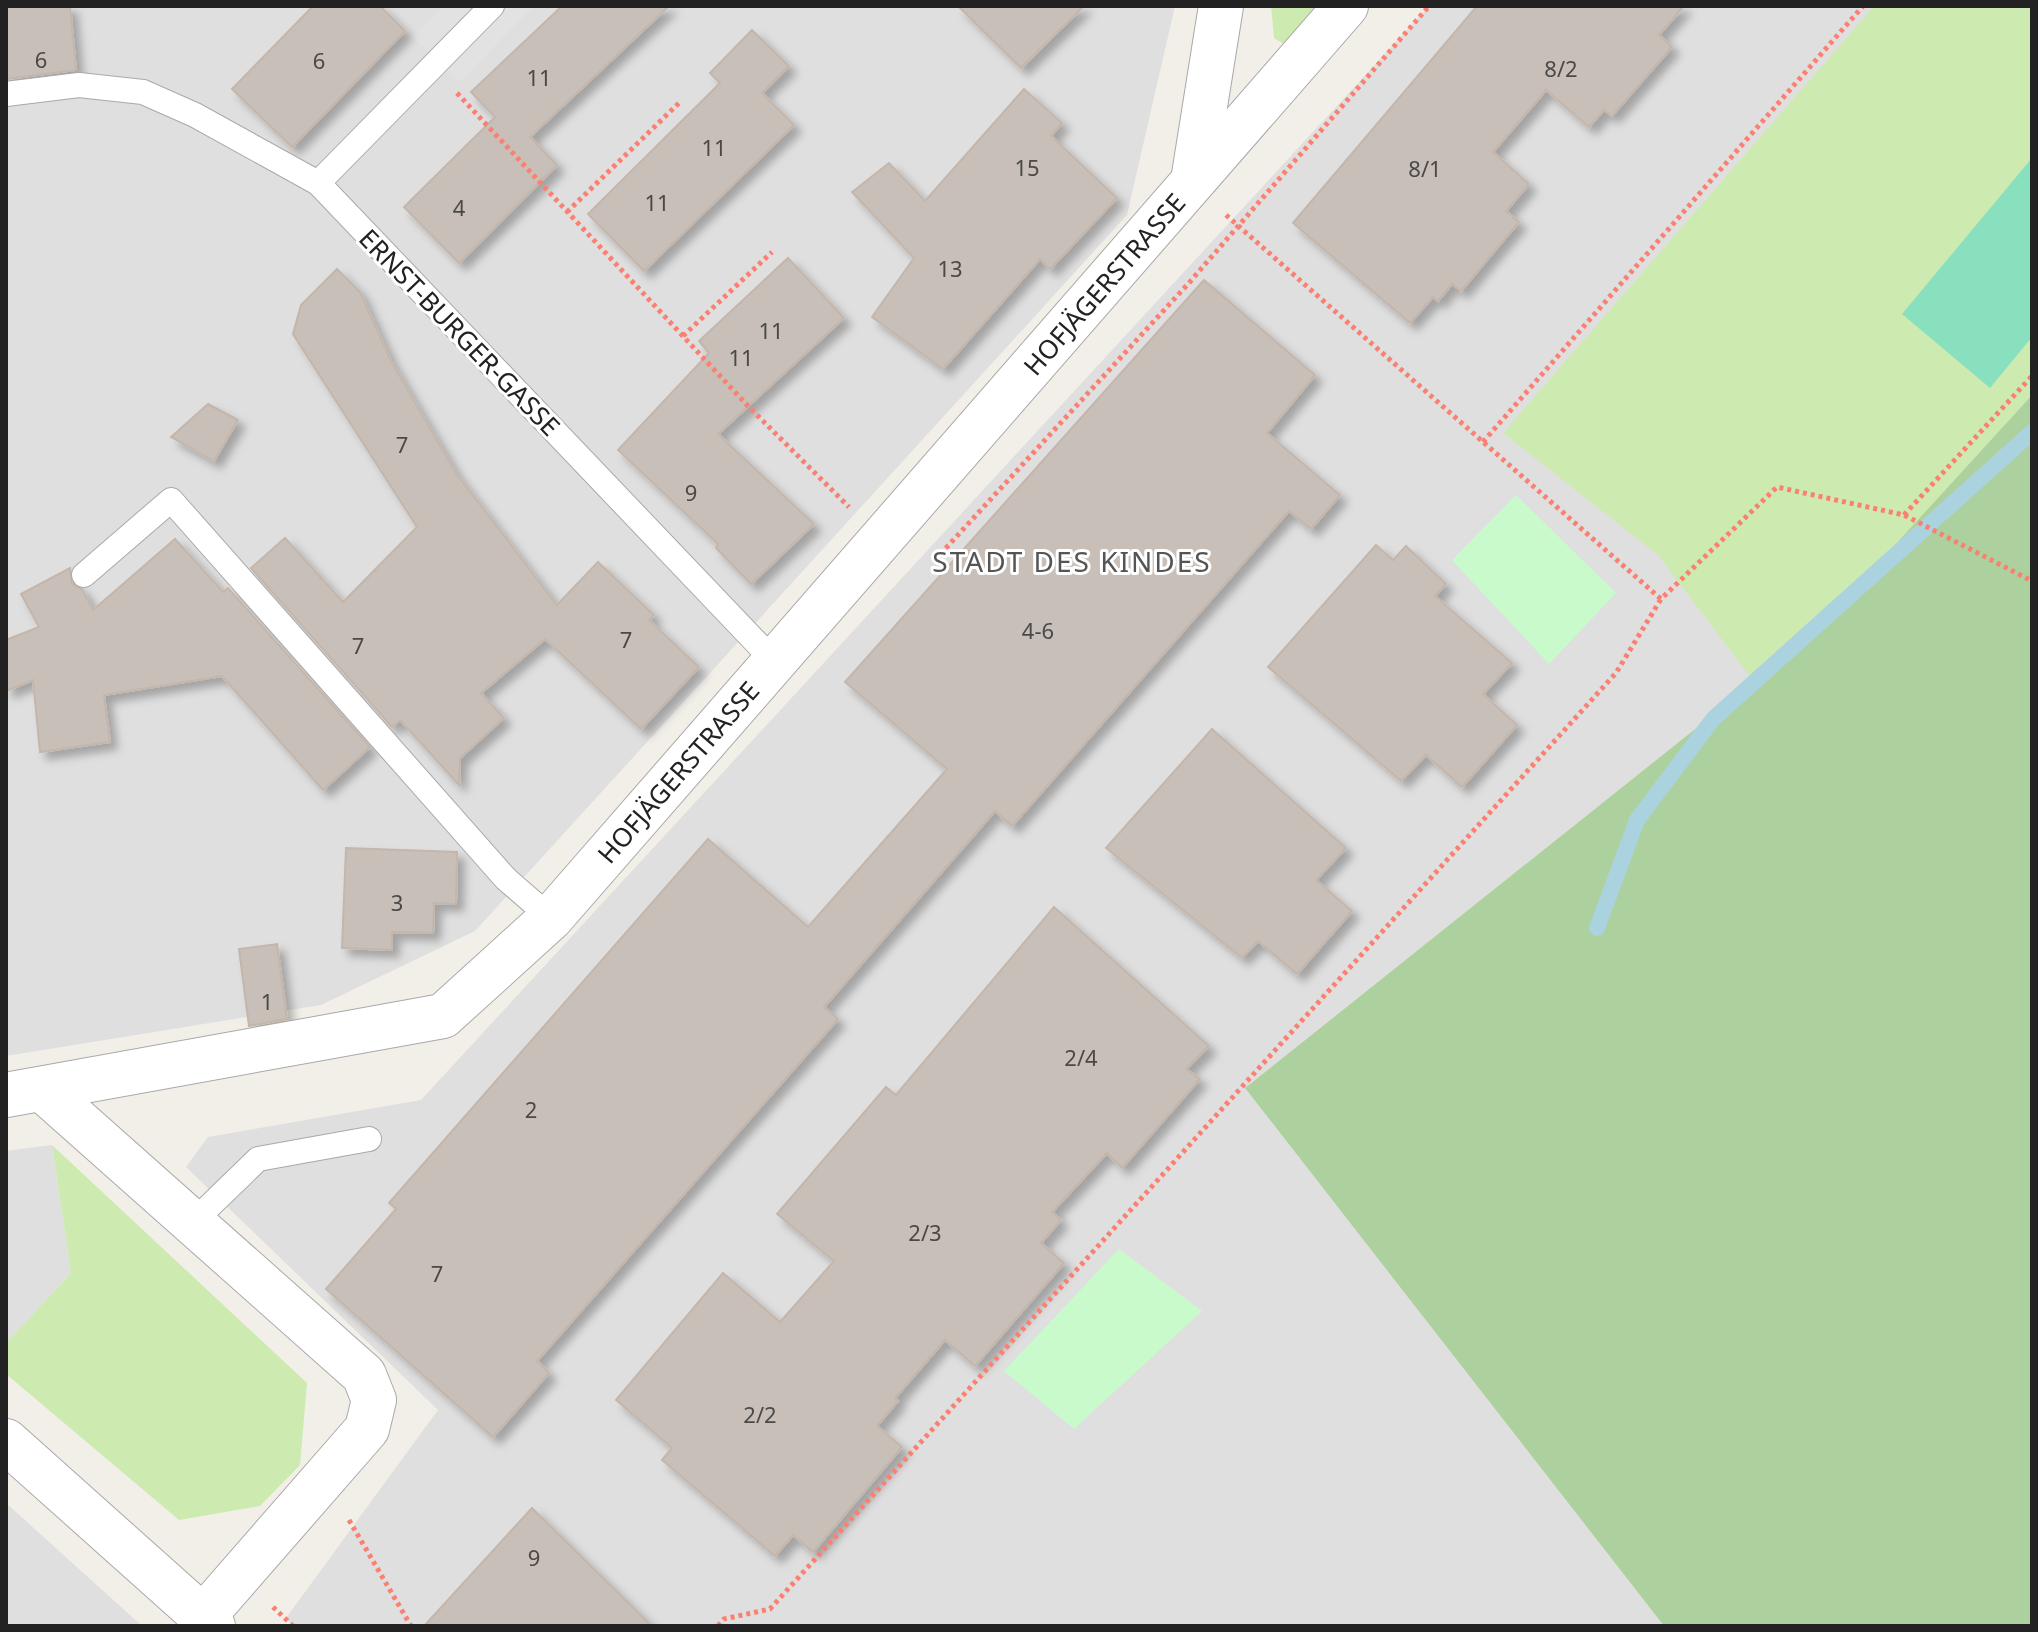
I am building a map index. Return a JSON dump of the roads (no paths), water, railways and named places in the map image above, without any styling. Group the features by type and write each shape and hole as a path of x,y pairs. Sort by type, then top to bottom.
{"street":[{"name":"HOFJÄGERSTRASSE","path":"1192,182 1221,6"},
{"name":"HOFJÄGERSTRASSE","path":"24,1092 443,1016 551,918 1346,6"},
{"path":"6,1441 208,1621 324,1477 367,1429 374,1400 364,1375 192,1223 24,1092"}],"lane":[{"path":"318,183 492,6"},
{"name":"ERNST-BURGER-GASSE","path":"6,94 79,85 143,92 195,115 318,183 774,661"},
{"path":"84,575 171,500 506,879 551,918"},
{"path":"192,1223 258,1159 369,1139"}],"waterway":[{"path":"1597,928 1637,820 1713,719 2032,432"}],"district":[{"name":"STADT DES KINDES","path":"1072,561"}]}
